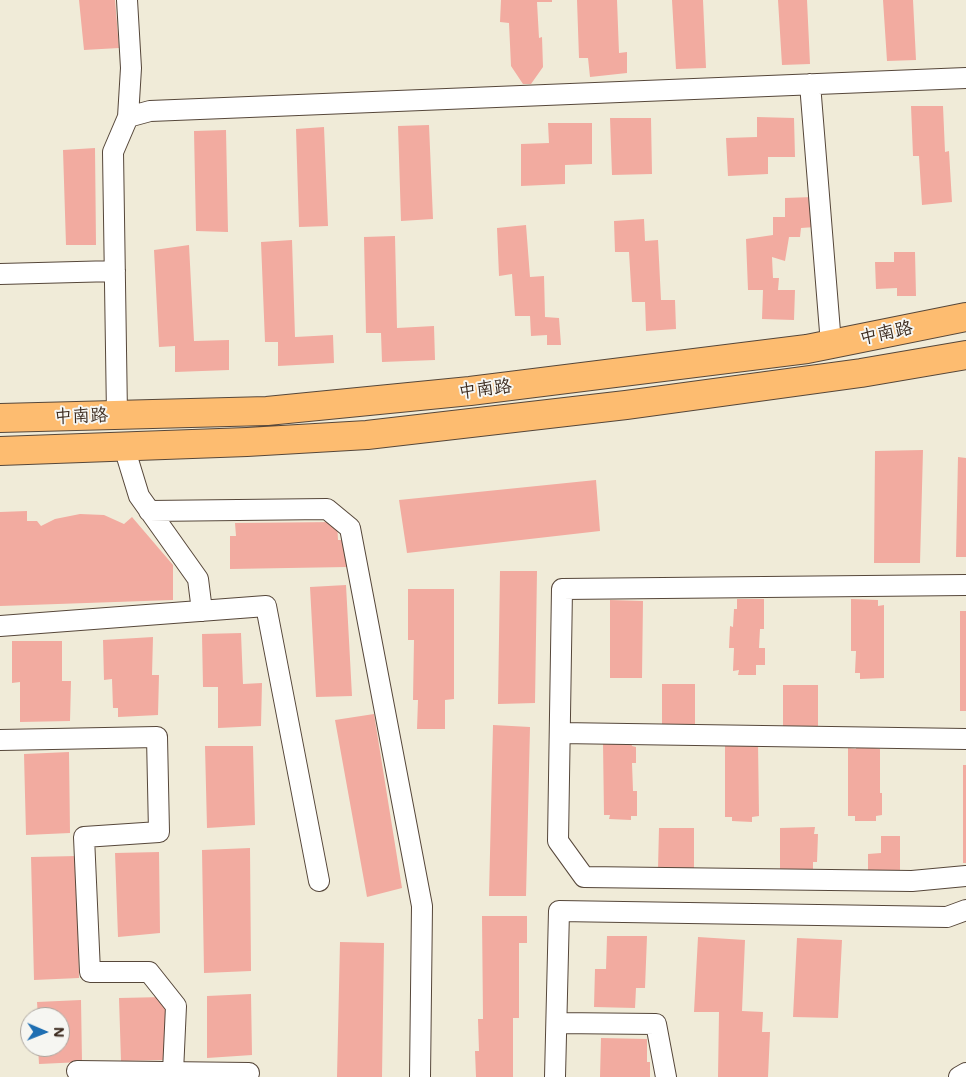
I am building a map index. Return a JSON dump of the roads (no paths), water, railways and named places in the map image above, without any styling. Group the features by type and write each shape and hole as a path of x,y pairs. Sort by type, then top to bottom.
{"main road":[{"name":"中南路","path":"0,418 267,411 470,391 807,349 966,317"},
{"path":"0,451 247,442 367,435 626,405 861,373 966,355"}],"street":[{"path":"117,415 113,152 128,117 131,68 127,0"},
{"path":"128,117 160,110 966,78"},
{"path":"810,84 831,344"},
{"path":"0,274 115,271"},
{"path":"124,446 139,496 198,579 202,611"},
{"path":"149,511 327,509 350,528 422,906 420,1077"},
{"path":"966,585 562,589 558,842 584,877 912,882 966,876"},
{"path":"0,626 266,606 320,881"},
{"path":"560,733 966,739"},
{"path":"0,740 157,737 159,832 84,837 90,972 149,972 176,1006 173,1072"},
{"path":"555,1077 559,912 947,917 966,910"},
{"path":"557,1023 656,1024 666,1077"},
{"path":"76,1071 249,1073"},
{"path":"959,1077 966,1073"}]}
